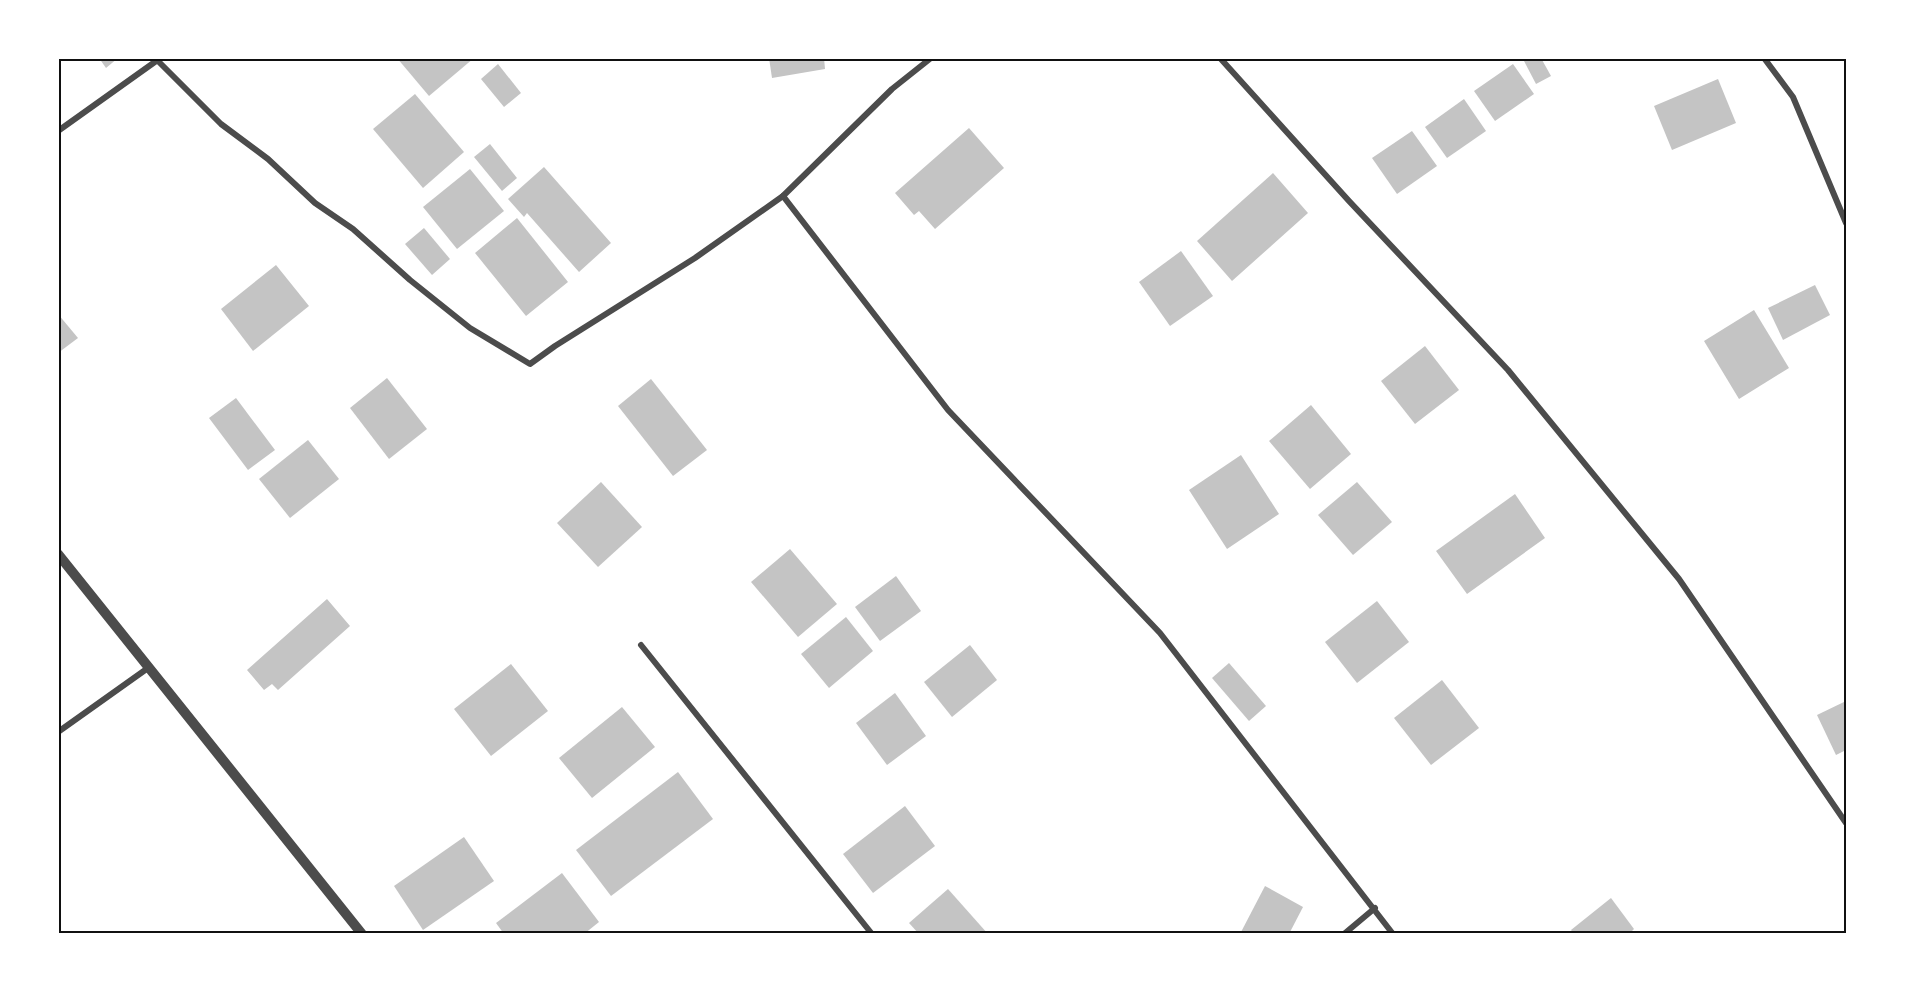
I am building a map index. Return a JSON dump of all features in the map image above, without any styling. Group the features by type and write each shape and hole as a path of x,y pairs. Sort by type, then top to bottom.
{"street":[{"path":"58,131 158,59 221,124 268,159 315,203 353,229 410,280 470,328 530,364 695,258 783,196 892,89 931,58"},
{"path":"1220,58 1349,201 1509,370 1679,579 1846,823"},
{"path":"1764,58 1793,98 1846,223"},
{"path":"783,196 948,410 1160,633 1393,933"},
{"path":"58,554 362,933"},
{"path":"641,645 872,933"},
{"path":"58,732 148,668"},
{"path":"1344,933 1375,908"}],"building":[{"path":"99,58 118,58 106,68"},
{"path":"397,58 474,58 429,96"},
{"path":"769,58 824,58 825,69 772,78"},
{"path":"1529,58 1541,58 1551,76 1536,84 1524,61"},
{"path":"498,64 521,93 504,107 481,79"},
{"path":"1513,64 1534,94 1495,121 1474,91"},
{"path":"1718,79 1736,123 1672,150 1654,106"},
{"path":"415,94 464,152 423,188 373,129"},
{"path":"1464,99 1486,131 1447,158 1425,127"},
{"path":"969,128 1004,168 935,229 919,211 914,215 895,193"},
{"path":"1412,131 1437,166 1397,194 1372,158"},
{"path":"490,144 517,178 502,191 474,157"},
{"path":"544,167 611,243 579,272 527,213 524,217 508,199"},
{"path":"470,169 504,211 457,249 423,207"},
{"path":"1273,173 1308,213 1232,281 1197,241"},
{"path":"517,218 568,282 526,316 475,253"},
{"path":"424,228 450,259 432,275 405,244"},
{"path":"1181,251 1213,296 1170,326 1139,282"},
{"path":"276,265 309,306 253,351 221,309"},
{"path":"1815,285 1830,315 1783,340 1768,308"},
{"path":"1754,310 1789,368 1739,399 1704,341"},
{"path":"58,314 78,338 58,353"},
{"path":"1425,346 1459,390 1415,424 1381,381"},
{"path":"387,378 427,429 389,459 350,408"},
{"path":"651,379 707,450 673,476 618,406"},
{"path":"236,398 275,450 248,470 209,418"},
{"path":"1311,405 1351,454 1310,489 1269,441"},
{"path":"308,440 339,479 290,518 259,479"},
{"path":"1241,455 1279,514 1227,549 1189,490"},
{"path":"601,482 642,527 598,567 557,523"},
{"path":"1357,482 1392,522 1353,555 1318,515"},
{"path":"1515,494 1545,538 1467,594 1436,551"},
{"path":"790,549 837,604 798,637 751,582"},
{"path":"896,576 921,611 880,641 855,607"},
{"path":"327,599 350,626 278,690 272,684 264,690 247,670"},
{"path":"1377,601 1409,642 1357,683 1325,642"},
{"path":"846,617 873,651 829,688 801,654"},
{"path":"970,645 997,680 952,717 924,682"},
{"path":"1229,663 1266,706 1249,721 1212,678"},
{"path":"511,664 548,711 491,756 454,709"},
{"path":"1442,680 1479,728 1431,765 1394,718"},
{"path":"895,693 926,736 887,765 856,723"},
{"path":"1846,701 1846,750 1836,755 1817,715"},
{"path":"622,707 655,747 592,798 559,758"},
{"path":"678,772 713,819 611,896 576,850"},
{"path":"905,806 935,846 873,893 843,854"},
{"path":"464,837 494,881 423,930 394,886"},
{"path":"562,873 599,922 584,934 504,934 496,923"},
{"path":"1265,886 1303,907 1289,934 1240,934"},
{"path":"948,889 988,934 919,934 909,923"},
{"path":"1611,898 1634,929 1629,934 1574,934 1571,930"}]}
